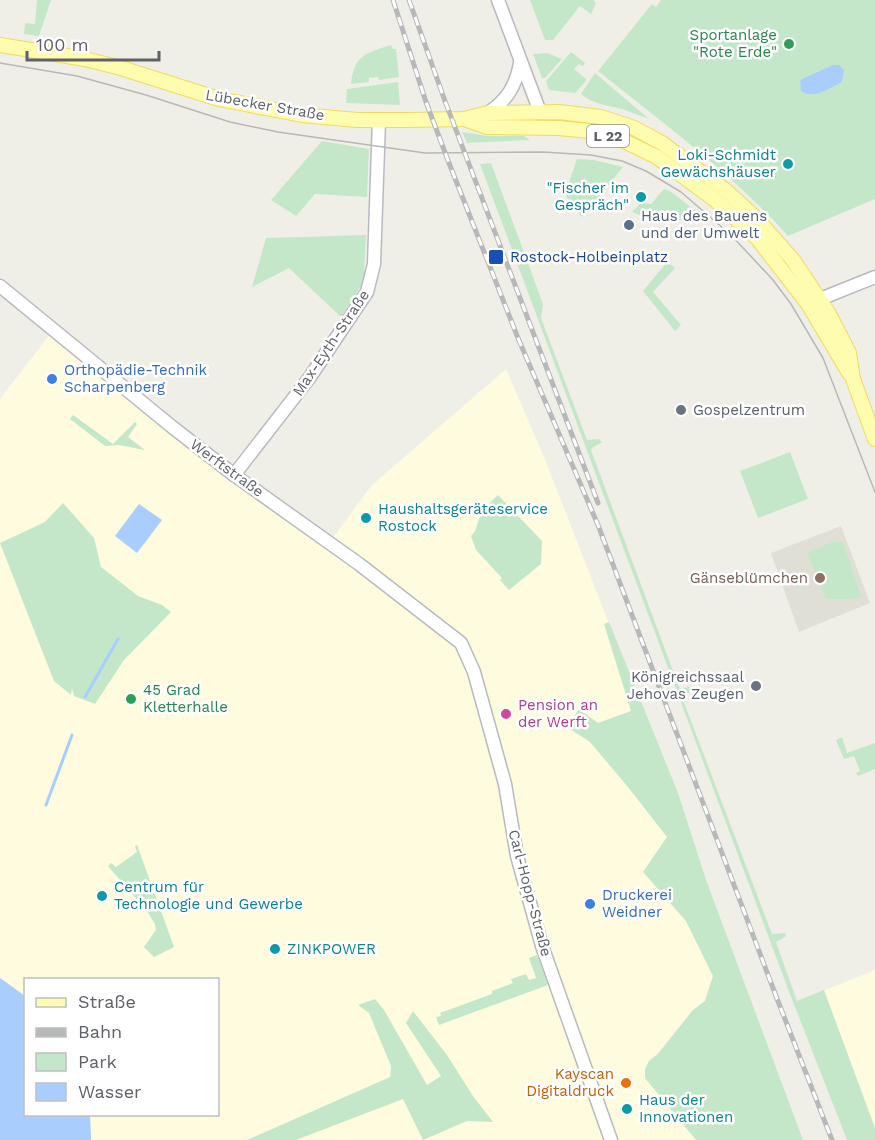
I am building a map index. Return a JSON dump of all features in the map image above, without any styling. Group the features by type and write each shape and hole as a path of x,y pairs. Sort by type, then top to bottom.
{"main road":[{"name":"Lübecker Straße","path":"0,45 85,59 121,68 199,94 302,115 379,120 464,119 488,113 540,112"},
{"path":"540,112 541,128"},
{"name":"L 22","path":"540,112 601,117 634,128 662,143 703,172 750,212 793,260 814,302 849,353 853,379 875,439"},
{"name":"Lübecker Straße","path":"464,119 487,127 541,128"},
{"name":"L 22","path":"541,128 576,129 602,134 631,144 657,157 742,223 814,302"}],"street":[{"path":"498,0 540,112"},
{"path":"488,113 508,96 516,81 520,61"},
{"name":"Max-Eyth-Straße","path":"234,475 310,377 367,292 374,264 379,120"},
{"path":"814,302 875,277"},
{"name":"Werftstraße","path":"0,286 234,475 359,564 461,643"},
{"name":"Carl-Hopp-Straße","path":"461,643 474,672 505,784 517,856 539,936 611,1140"}],"shaded area":[{"path":"54,329 330,542 371,486 506,369 544,457 642,708 598,723 567,727 590,741 667,837 643,872 686,921 713,976 705,1001 693,1010 657,1054 649,1060 645,1078 696,1140 91,1140 90,1116 219,1116 219,978 24,978 24,995 0,978 0,399"},
{"name":"Gänseblümchen","path":"841,526 870,603 799,632 771,553"},
{"path":"875,970 875,1140 873,1140 818,993"}],"green space":[{"path":"37,0 51,0 39,36 24,34 25,23 35,24"},
{"path":"530,0 593,0 596,3 591,14 580,6 553,40 545,40"},
{"path":"661,0 875,0 875,199 788,236 721,170 598,71 652,4 656,7"},
{"path":"391,45 393,49 396,49 399,77 379,80 378,77 369,78 369,82 351,84 358,61 368,53"},
{"path":"571,52 585,63 583,66 579,64 574,69 587,80 575,93 549,90 546,81"},
{"path":"547,53 562,59 545,78 542,78 533,54"},
{"path":"595,73 649,119 595,102 581,94"},
{"path":"398,82 400,105 346,103 347,89"},
{"path":"462,132 488,136 524,136 530,140 467,143"},
{"path":"322,141 369,149 367,197 315,194 296,216 271,200"},
{"path":"577,159 594,160 623,167 582,217 573,208 565,194"},
{"path":"491,163 543,304 541,318 587,440 599,439 602,442 591,450 679,687 682,689 692,686 694,690 684,695 683,700 772,934 785,933 786,936 776,942 797,1001 824,990 875,1128 875,1140 847,1140 788,989 480,164"},
{"path":"664,189 670,191 701,215 695,223 664,217 648,218 632,212 641,203 651,204"},
{"path":"366,235 364,274 361,286 341,317 289,268 252,287 266,238"},
{"path":"667,262 675,268 653,292 681,325 675,331 643,291"},
{"path":"73,415 113,444 135,422 137,424 128,437 145,450 119,445 105,446 70,419"},
{"path":"790,452 808,499 758,518 740,471"},
{"path":"498,495 542,541 541,564 509,590 500,580 502,578 476,550 471,536 483,512"},
{"path":"63,503 94,538 101,567 138,596 162,605 171,612 124,660 95,704 74,696 72,688 71,695 54,681 0,543 45,522"},
{"path":"832,542 843,542 861,596 853,599 826,599 807,553"},
{"path":"609,622 678,793 706,880 803,1140 696,1140 645,1078 645,1069 649,1061 658,1054 693,1010 705,1001 713,976 686,921 643,872 667,837 590,742 567,727 579,709 598,723 631,711 604,624"},
{"path":"842,737 847,753 875,743 875,769 858,776 856,773 860,771 854,756 844,759 836,740"},
{"path":"137,845 174,947 154,957 144,947 156,930 155,924 141,901 139,902 108,866 111,863 116,867 137,852 135,846"},
{"path":"537,955 548,985 439,1025 436,1017 441,1016 440,1013 492,994 492,991 513,983 511,979 526,974 529,980 536,978 529,958"},
{"path":"375,999 384,1010 427,1085 441,1076 406,1023 413,1011 447,1055 493,1122 467,1121 423,1140 403,1099 296,1140 247,1140 390,1077 391,1066 369,1013 358,1005"}],"water":[{"path":"833,65 839,65 844,70 842,82 816,94 801,91 800,81 802,79"},
{"path":"139,504 162,520 137,553 115,536"},
{"path":"0,978 24,995 24,1116 90,1116 91,1140 0,1140"}],"waterway":[{"path":"85,697 118,639"},
{"path":"46,805 72,735"}],"tram line":[{"path":"0,63 77,76 230,122 278,132 425,153 543,152 591,155 622,161 646,171 681,192 731,235 773,280 791,304 823,358 875,492"}],"railway":[{"path":"393,0 426,102 449,163 518,338 598,525 832,1140"},
{"path":"409,0 445,101 598,503"}],"place":[{"name":"Sportanlage \"Rote Erde\"","path":"789,44"},
{"name":"Loki-Schmidt Gewächshäuser","path":"788,164"},
{"name":"\"Fischer im Gespräch\"","path":"641,197"},
{"name":"Haus des Bauens und der Umwelt","path":"629,225"},
{"name":"Rostock-Holbeinplatz","path":"496,257"},
{"name":"Orthopädie-Technik Scharpenberg","path":"52,379"},
{"name":"Gospelzentrum","path":"681,410"},
{"name":"Haushaltsgeräteservice Rostock","path":"366,518"},
{"name":"Gänseblümchen","path":"820,578"},
{"name":"Königreichssaal Jehovas Zeugen","path":"756,686"},
{"name":"45 Grad Kletterhalle","path":"131,699"},
{"name":"Pension an der Werft","path":"506,714"},
{"name":"Centrum für Technologie und Gewerbe","path":"102,896"},
{"name":"Druckerei Weidner","path":"590,904"},
{"name":"ZINKPOWER","path":"275,949"},
{"name":"Kayscan Digitaldruck","path":"626,1083"},
{"name":"Haus der Innovationen","path":"627,1109"}]}
